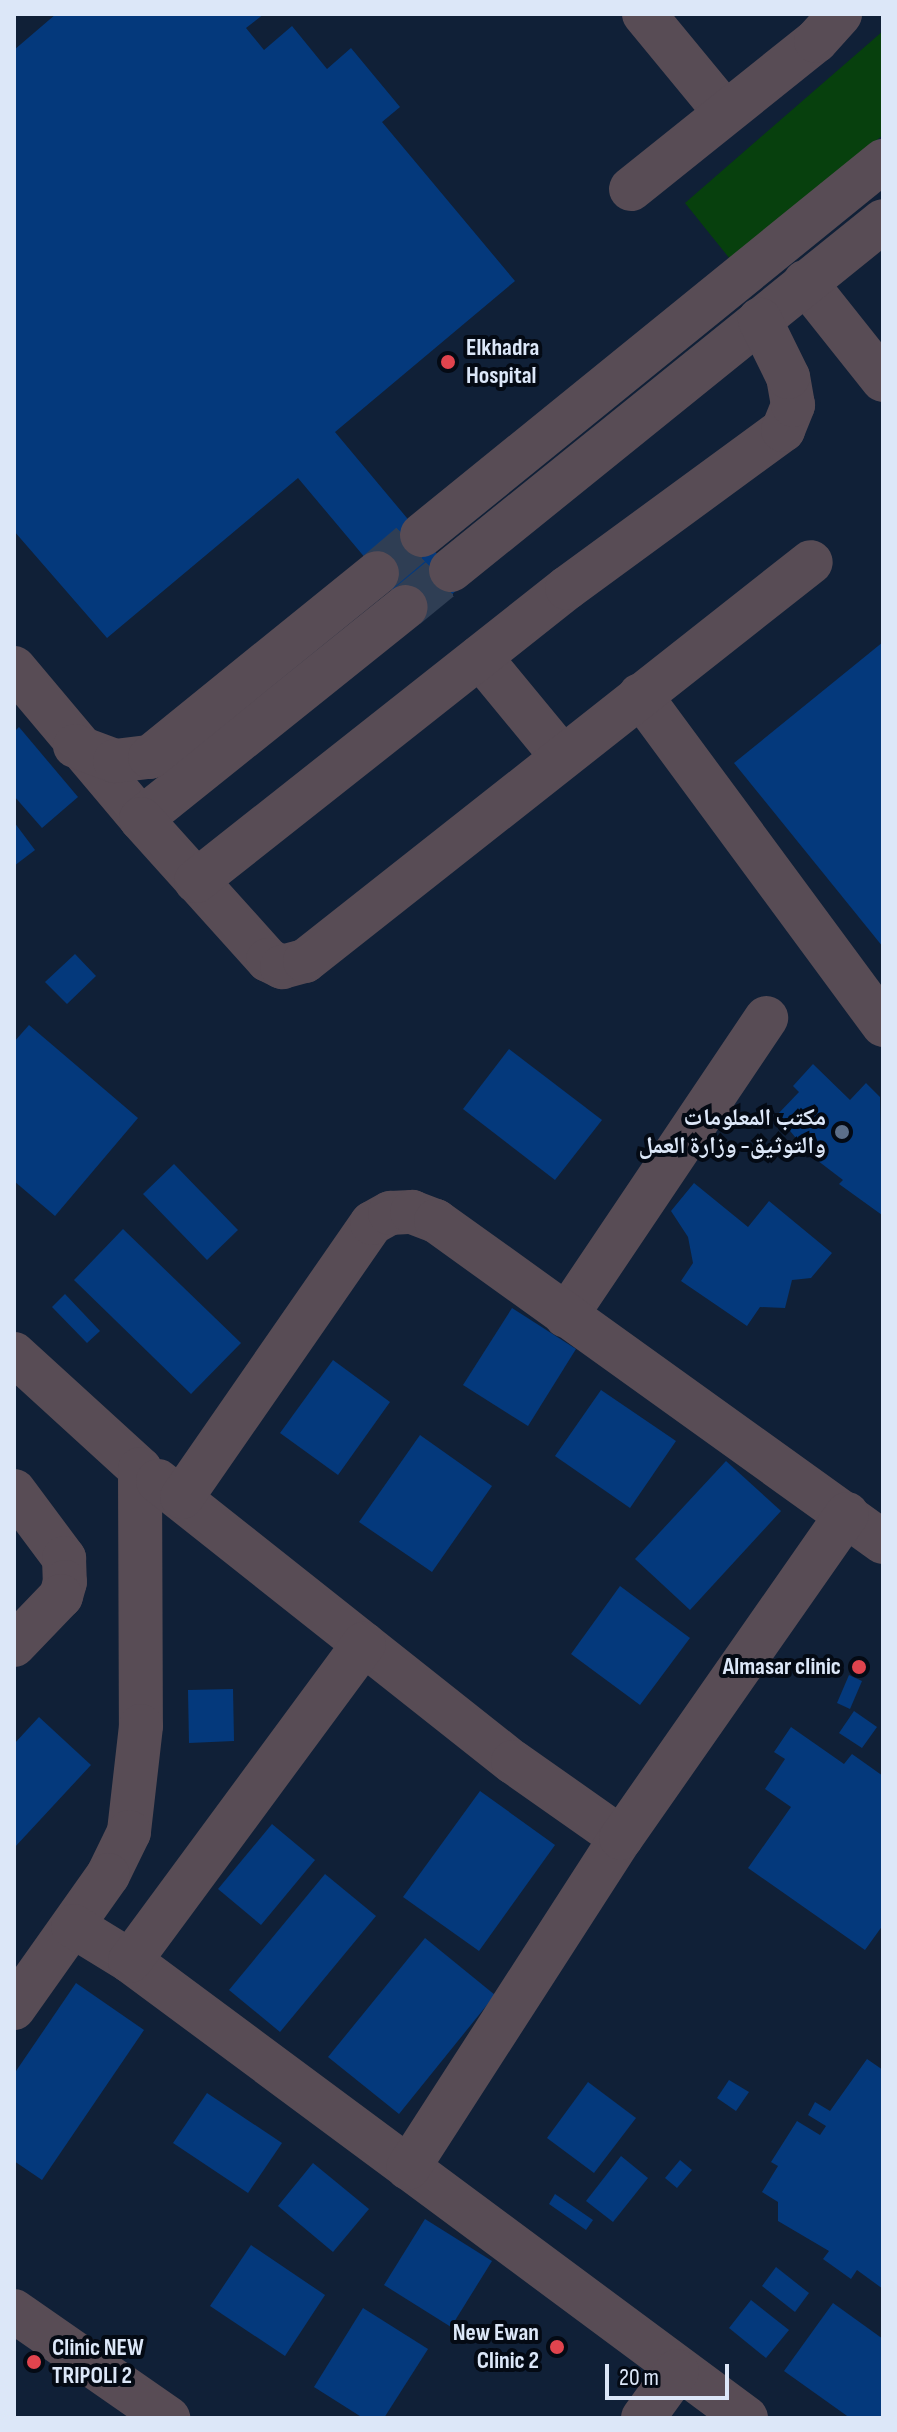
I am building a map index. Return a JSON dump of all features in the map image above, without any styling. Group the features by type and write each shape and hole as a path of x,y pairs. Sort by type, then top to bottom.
{"street":[{"path":"644,14 724,111"},
{"path":"631,189 724,111 816,41 840,14"},
{"path":"422,535 883,161"},
{"path":"451,570 883,221"},
{"path":"805,282 883,380"},
{"path":"196,881 480,657 783,430 793,405 788,377 760,320"},
{"path":"14,668 75,746 196,881 268,960 282,967 305,961 560,754 811,562"},
{"path":"75,746 115,761 150,757 377,573"},
{"path":"141,819 406,607"},
{"path":"480,657 560,754"},
{"path":"640,695 883,1025"},
{"path":"566,1316 766,1018"},
{"path":"182,1497 372,1223 390,1213 412,1212 436,1221 883,1542"},
{"path":"14,1354 140,1469 182,1497 364,1644 621,1838"},
{"path":"14,2008 73,1926 129,1832 138,1780 140,1469"},
{"path":"14,1491 64,1558 65,1582 61,1596 14,1645"},
{"path":"408,2168 621,1838 847,1514"},
{"path":"130,1961 364,1644"},
{"path":"73,1926 130,1961 677,2371 746,2418"},
{"path":"14,2311 168,2418"},
{"path":"643,2418 677,2371"}],"green space":[{"path":"883,31 883,135 730,259 685,203"}],"building":[{"path":"56,14 264,14 246,28 264,50 292,26 327,69 351,48 400,107 382,122 515,281 335,432 463,585 419,622 298,478 107,638 14,531 14,50"},
{"path":"883,642 883,947 734,763"},
{"path":"19,727 78,797 42,828 14,796 14,732"},
{"path":"14,822 35,850 14,866"},
{"path":"75,954 96,976 67,1004 45,982"},
{"path":"29,1025 138,1118 55,1216 14,1181 14,1042"},
{"path":"509,1049 602,1120 555,1180 463,1109"},
{"path":"813,1064 850,1100 866,1083 880,1097 882,1215 839,1184 843,1180 809,1154 777,1115 799,1092 793,1086"},
{"path":"174,1164 238,1230 207,1260 143,1194"},
{"path":"694,1183 748,1227 769,1201 832,1253 811,1278 792,1280 785,1308 760,1307 747,1326 681,1281 693,1263 688,1237 671,1211"},
{"path":"123,1229 241,1343 191,1394 74,1280"},
{"path":"65,1294 100,1331 87,1343 52,1307"},
{"path":"512,1308 576,1349 528,1426 463,1385"},
{"path":"333,1360 390,1402 338,1475 280,1433"},
{"path":"601,1390 676,1441 630,1508 555,1456"},
{"path":"420,1435 492,1486 432,1572 359,1522"},
{"path":"726,1461 781,1511 690,1610 635,1559"},
{"path":"620,1586 690,1638 640,1705 571,1654"},
{"path":"849,1675 862,1681 850,1709 837,1703"},
{"path":"233,1689 234,1741 189,1743 188,1690"},
{"path":"854,1711 877,1727 862,1748 839,1733"},
{"path":"39,1717 91,1765 14,1848 14,1744"},
{"path":"791,1727 844,1764 852,1754 883,1776 883,1925 865,1950 748,1868 791,1807 765,1789 785,1759 774,1752"},
{"path":"480,1791 555,1845 479,1951 403,1897"},
{"path":"272,1824 315,1860 261,1925 218,1889"},
{"path":"325,1874 376,1916 280,2032 229,1990"},
{"path":"425,1938 495,1995 399,2114 328,2057"},
{"path":"76,1983 144,2030 42,2180 14,2161 14,2074"},
{"path":"867,2059 883,2070 883,2289 857,2270 851,2279 823,2259 829,2251 778,2221 778,2202 762,2192 778,2166 771,2162 797,2121 820,2135 826,2126 808,2115 815,2102 830,2111"},
{"path":"729,2080 749,2092 736,2111 717,2098"},
{"path":"588,2082 636,2118 594,2173 547,2138"},
{"path":"207,2093 282,2143 248,2193 173,2143"},
{"path":"621,2156 648,2178 613,2222 586,2201"},
{"path":"680,2160 692,2170 677,2188 665,2178"},
{"path":"313,2163 369,2209 333,2252 278,2206"},
{"path":"555,2194 593,2220 586,2230 549,2204"},
{"path":"425,2219 492,2261 451,2327 384,2285"},
{"path":"251,2245 325,2295 285,2356 210,2306"},
{"path":"776,2267 809,2293 795,2312 762,2286"},
{"path":"751,2300 789,2330 766,2358 729,2328"},
{"path":"833,2303 883,2339 883,2418 850,2418 784,2371"},
{"path":"363,2308 428,2349 384,2418 363,2418 314,2387"}],"tunnel":[{"path":"377,573 422,535"},
{"path":"406,607 451,570"}],"place":[{"name":"Elkhadra Hospital","path":"448,362"},
{"name":"مكتب المعلومات والتوثيق- وزارة العمل","path":"842,1132"},
{"name":"Almasar clinic","path":"859,1667"},
{"name":"New Ewan Clinic 2","path":"557,2347"},
{"name":"Clinic NEW TRIPOLI 2","path":"34,2362"}]}
